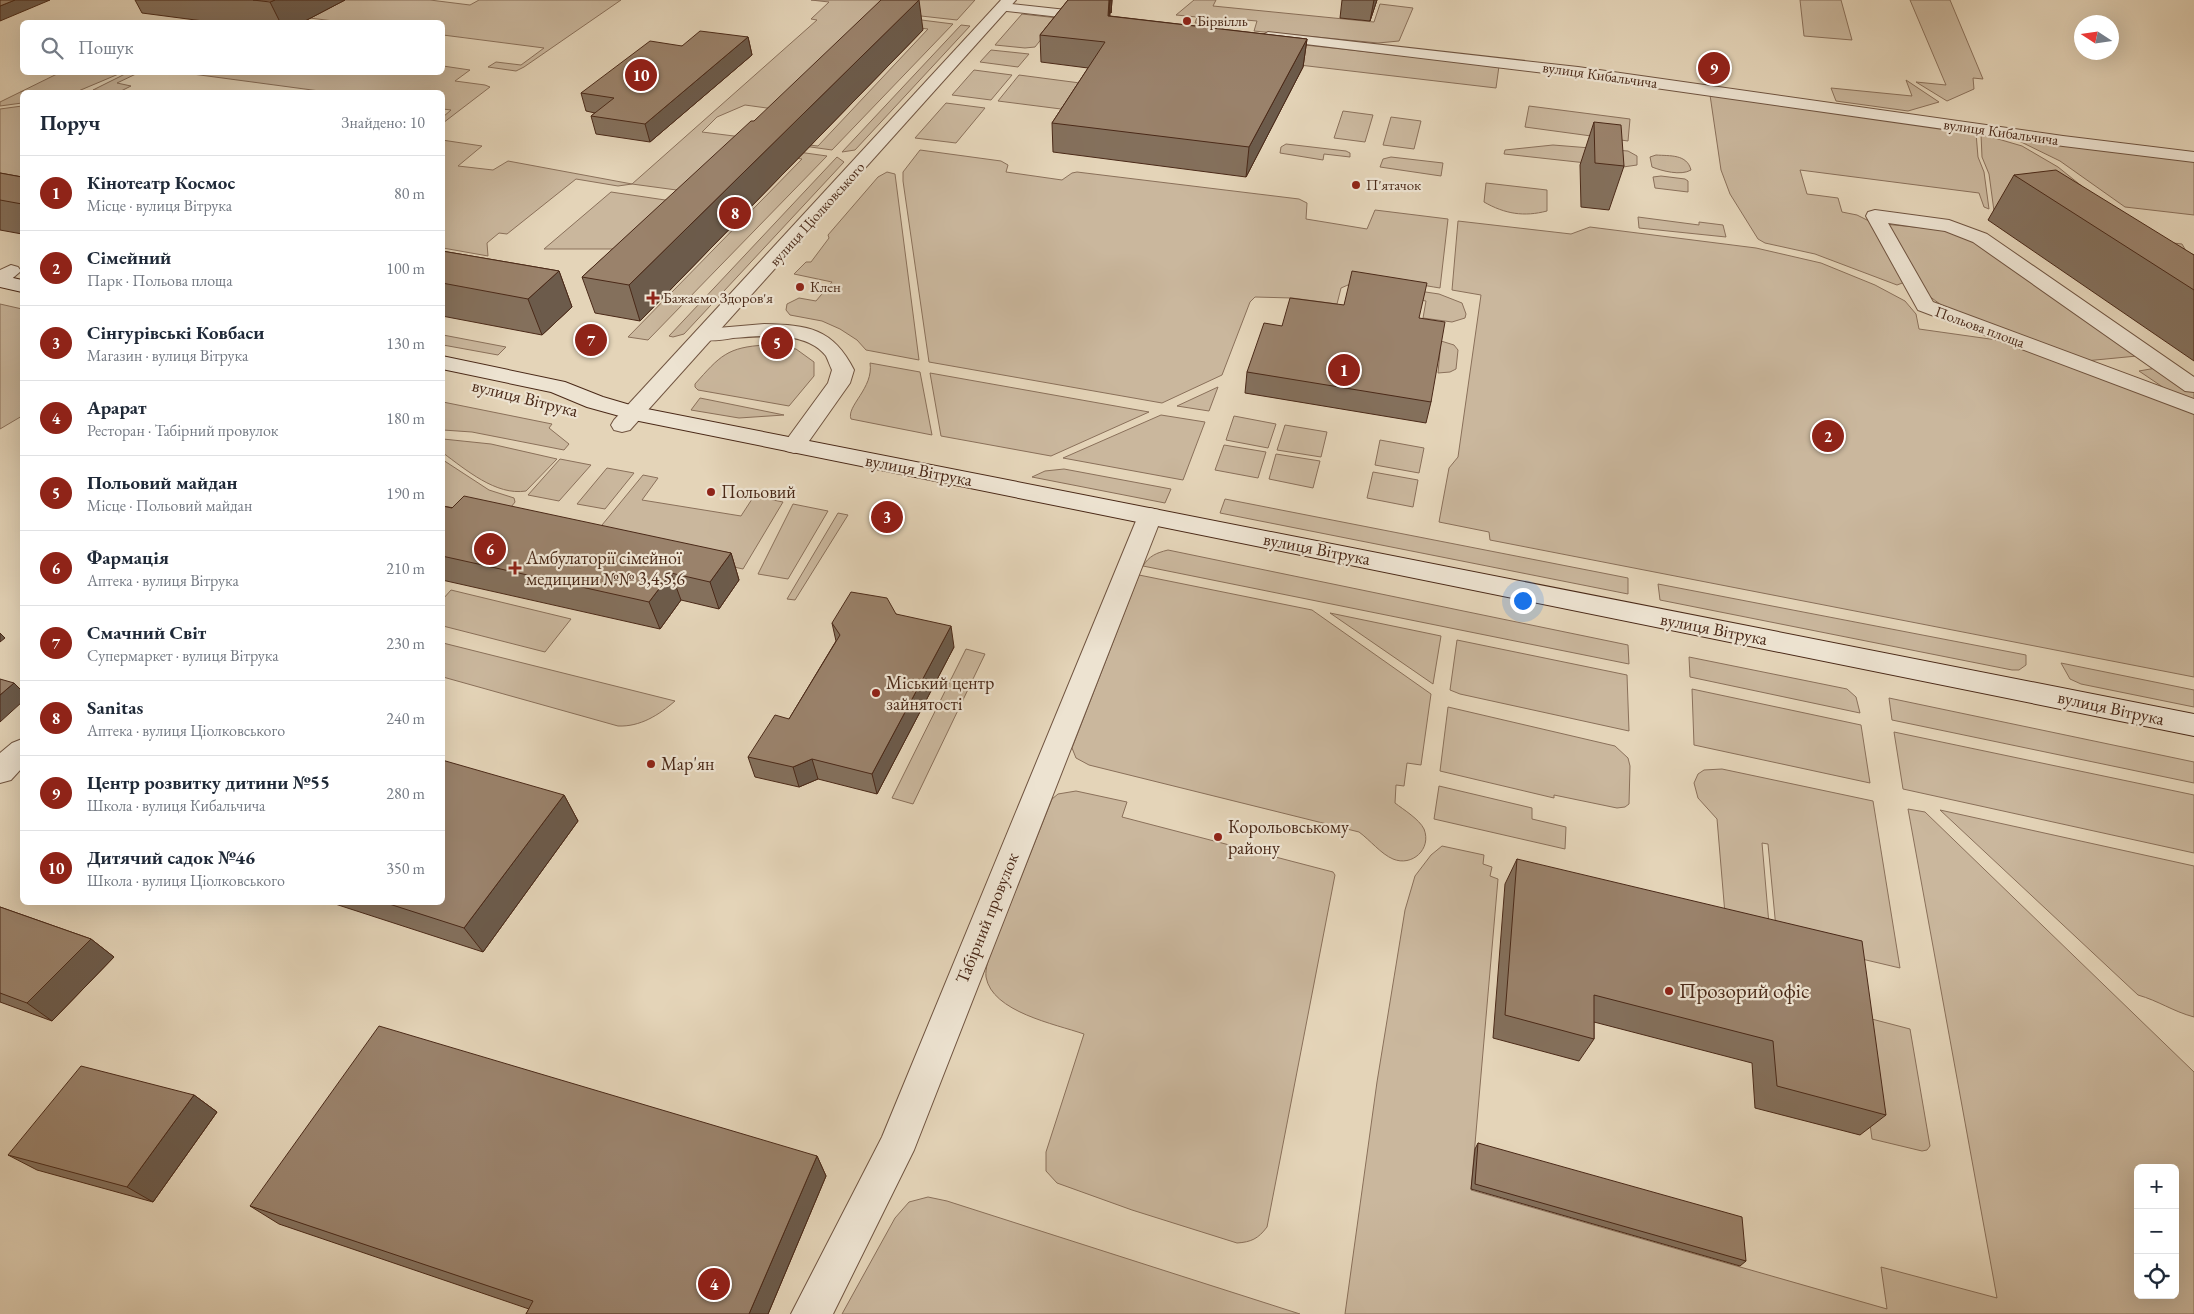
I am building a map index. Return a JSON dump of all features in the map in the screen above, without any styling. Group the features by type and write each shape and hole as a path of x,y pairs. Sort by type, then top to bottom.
{"street":[{"path":"1006,3 1113,19"},
{"name":"вулиця Ціолковського","path":"628,419 1006,3"},
{"name":"вулиця Кибальчича","path":"1252,34 1578,72 2063,141 2194,157"},
{"name":"Польова площа","path":"2193,386 1980,238 1949,226 1875,216 1925,306 2194,407"},
{"path":"706,335 775,329 816,338 835,350 843,370 839,383 794,446"},
{"name":"вулиця Вітрука","path":"445,369 576,410 794,446 1147,523 2194,742"},
{"name":"вулиця Вітрука","path":"628,419 1147,523 2194,725"},
{"name":"Табірний провулок","path":"811,1314 895,1150 1147,523"},
{"path":"0,771 20,753"}],"shaded area":[{"path":"223,0 430,0 470,5 479,0 621,0 516,71 488,67 496,62 521,65 544,48 445,35 445,20 326,20 253,11 218,20"},
{"path":"811,0 889,0 774,109 745,105 717,117 702,132 742,137 684,191 632,184 817,20 811,19 829,2"},
{"path":"899,0 975,0 957,20 894,13"},
{"path":"1194,0 1216,0 1213,6 1374,22 1380,4 1413,8 1399,41 1378,43 1254,31 1257,21 1234,19 1231,26 1195,23 1197,17 1176,15"},
{"path":"1800,0 1841,0 1852,40 1804,36"},
{"path":"1910,0 1950,0 1983,79 1973,78 1974,89 1947,101 1916,82 1946,85"},
{"path":"1022,14 1058,18 1035,47 995,45"},
{"path":"882,15 953,24 832,150 754,139 818,146 928,29 888,24"},
{"path":"961,25 970,26 855,150 842,152"},
{"path":"1277,42 1499,66 1496,88 1265,61"},
{"path":"991,50 1029,54 1018,67 980,62"},
{"path":"445,66 470,70 455,81 490,87 445,121 445,115 451,110 445,109 445,90 312,90 200,75 445,75"},
{"path":"974,70 1012,75 991,100 952,95"},
{"path":"55,75 116,75 81,90 24,90"},
{"path":"123,75 134,75 117,83 131,86 123,90 93,90"},
{"path":"1019,75 1080,83 1061,109 998,101"},
{"path":"1906,80 1939,102 1908,111 1836,101 1831,88 1912,96"},
{"path":"20,92 20,103 0,106 0,102"},
{"path":"1710,95 1976,133 1978,157 1984,172 1989,209 1984,207 1979,193 1800,170 1807,194 1838,198 1842,212 1857,215 1873,223 1905,282 1897,285 1815,254 1765,243 1758,239 1730,194 1721,170"},
{"path":"946,103 985,108 956,143 915,138"},
{"path":"20,106 20,204 0,200 0,109"},
{"path":"1529,106 1630,119 1628,141 1525,127"},
{"path":"1343,111 1373,115 1365,142 1334,138"},
{"path":"1391,117 1421,121 1414,149 1383,145"},
{"path":"1981,134 2022,146 2058,167 2114,212 2156,241 2182,244 2194,265 1994,211 1989,174 1982,157"},
{"path":"2000,135 2194,161 2194,215 2125,207 2060,161 2017,140"},
{"path":"445,140 482,146 458,166 493,170 508,161 632,184 618,186 576,179 507,234 499,233 487,243 488,256 445,248"},
{"path":"1286,144 1346,151 1350,153 1350,157 1324,154 1323,160 1280,153 1281,147"},
{"path":"748,145 827,156 648,340 628,337 802,159 757,152"},
{"path":"1553,145 1628,151 1637,156 1637,165 1623,167 1504,154 1505,150"},
{"path":"920,150 1001,161 1008,165 1006,172 1062,180 1077,172 1299,199 1307,203 1306,219 1367,229 1375,210 1448,219 1440,288 1377,280 1353,283 1341,288 1337,304 1292,298 1255,297 1250,302 1222,375 1162,403 929,362 903,181 903,172"},
{"path":"1656,155 1682,158 1691,170 1677,173 1652,167 1650,157"},
{"path":"837,157 844,162 684,334 673,337 669,336"},
{"path":"1391,157 1443,163 1441,176 1380,167 1383,159"},
{"path":"887,172 895,174 919,360 866,350 857,340 840,329 822,321 790,315 786,310 787,304 799,298 816,301 832,282 794,274 806,262 811,262 829,238 828,235 878,177"},
{"path":"1653,177 1685,179 1688,181 1688,192 1655,188"},
{"path":"1486,183 1547,190 1547,211 1522,214 1507,212 1492,206 1484,202"},
{"path":"611,192 672,201 620,249 544,249"},
{"path":"1638,217 1699,225 1699,222 1723,225 1726,237 1639,228"},
{"path":"1458,221 1571,234 1590,227 1756,248 1821,263 1875,285 1905,301 1916,314 1919,329 2004,341 2194,414 2194,677 1490,540 1489,532 1439,522 1449,468 1458,457 1481,295 1452,290"},
{"path":"1884,224 1945,230 1974,241 2137,356 2085,361 1948,310 1925,293"},
{"path":"1365,283 1439,294 1462,303 1466,314 1465,318 1452,322 1423,318 1426,301 1363,291"},
{"path":"0,304 20,309 20,417 0,429"},
{"path":"445,336 506,347 498,355 445,345"},
{"path":"1441,341 1454,345 1458,350 1456,369 1450,372 1438,373"},
{"path":"766,345 796,349 814,362 814,376 789,406 698,390 695,387 695,384 704,374 725,355 742,348"},
{"path":"870,363 920,372 932,435 851,419 852,408 868,380"},
{"path":"2156,368 2194,390 2194,403 2173,394 2139,371"},
{"path":"930,373 1149,412 1051,456 941,436"},
{"path":"1218,387 1209,411 1177,406"},
{"path":"700,398 784,415 739,418 691,410"},
{"path":"445,402 552,424 549,428 569,444 564,450 472,432 445,430"},
{"path":"1161,415 1205,422 1183,480 1063,458"},
{"path":"1234,416 1276,424 1268,448 1226,440"},
{"path":"1285,425 1327,432 1321,457 1277,450"},
{"path":"445,439 491,444 557,459 526,491 503,489 492,485 445,454"},
{"path":"1380,440 1424,448 1419,473 1375,465"},
{"path":"1224,445 1266,452 1258,478 1215,470"},
{"path":"1276,454 1320,461 1313,488 1269,479"},
{"path":"560,459 591,465 559,501 528,495"},
{"path":"445,461 489,490 514,498 515,502 508,511 445,517"},
{"path":"607,468 634,473 605,509 577,504"},
{"path":"1064,469 1171,489 1165,503 1032,477 1045,471"},
{"path":"1373,472 1418,480 1413,507 1367,498"},
{"path":"643,475 658,478 642,500 741,516 754,496 783,502 743,569 593,536"},
{"path":"1225,499 1628,578 1628,594 1220,513"},
{"path":"793,504 828,511 788,579 758,574"},
{"path":"838,513 848,515 795,600 787,599"},
{"path":"1168,550 1628,645 1629,664 1143,566 1153,555"},
{"path":"1139,575 1312,610 1431,694 1421,765 1407,763 1404,786 1396,785 1395,803 1415,818 1424,829 1425,843 1419,854 1407,861 1400,861 1384,854 1359,832 1089,765 1076,758 1072,748"},
{"path":"1658,584 2026,655 2026,665 2019,670 2012,670 1660,600"},
{"path":"451,590 571,619 545,652 445,627 445,597"},
{"path":"1330,613 1441,636 1433,684"},
{"path":"1457,640 1627,675 1629,731 1460,694 1450,690"},
{"path":"445,644 675,701 649,719 626,726 618,726 445,678"},
{"path":"966,649 985,654 913,804 892,798"},
{"path":"1689,657 1847,689 1856,697 1860,713 1690,677"},
{"path":"2061,663 2194,690 2194,707 2081,684 2070,679"},
{"path":"1692,689 1861,725 1870,783 1694,745"},
{"path":"1889,698 2194,762 2194,783 1892,720"},
{"path":"1448,707 1615,746 1628,758 1630,766 1629,804 1625,807 1617,808 1554,795 1554,798 1440,771"},
{"path":"1894,732 2194,795 2194,853 1903,789"},
{"path":"1722,769 1873,801 1900,968 1777,939 1768,844 1762,843 1770,936 1726,926 1717,819 1698,798 1694,783 1698,774 1704,770"},
{"path":"1439,786 1532,808 1532,819 1566,827 1565,849 1434,819"},
{"path":"1076,791 1127,802 1122,817 1333,872 1335,875 1267,1227 1250,1241 1237,1243 1132,1210 1057,1183 1046,1171 1046,1152 1084,1034 1042,1021 1012,1008 991,989 986,977 986,970 992,950 1052,799 1058,794"},
{"path":"1908,809 1925,812 2194,1072 2194,1314 1345,1314 1377,1082 1405,910 1415,876 1431,855 1442,846 1484,855 1483,864 1492,867 1490,876 1498,879 1471,1190 1887,1309 1881,1267 1997,1298"},
{"path":"1940,810 2194,866 2194,1017 2138,995"},
{"path":"1864,1017 1910,1029 1930,1146 1927,1150 1922,1151 1872,1139 1859,1041"},
{"path":"928,1197 947,1201 1300,1314 842,1314 895,1218 909,1202"}],"building":[{"path":"0,0 15,0 0,6"},
{"path":"253,0 275,0 270,2"},
{"path":"881,0 919,0 629,285 582,277 751,121 754,121"},
{"path":"1068,0 1109,0 1108,16 1307,39 1249,147 1052,123 1105,42 1040,35"},
{"path":"700,31 748,37 645,124 591,116 614,98 581,93 650,41 682,46"},
{"path":"1594,122 1621,125 1624,166 1595,163"},
{"path":"2056,170 2194,255 2194,290 2014,175"},
{"path":"0,173 20,177 20,204 0,200"},
{"path":"445,252 559,271 528,299 445,284"},
{"path":"1352,271 1427,283 1419,318 1445,322 1431,402 1247,372 1264,323 1282,326 1290,298 1344,305"},
{"path":"464,496 731,553 710,582 671,573 649,602 445,557 445,507 452,508"},
{"name":"Міський центр зайнятості","path":"851,592 887,598 896,614 951,626 872,774 812,759 793,767 748,757 775,715 789,719 840,635 832,623"},
{"path":"0,679 14,683 0,695"},
{"path":"445,761 564,795 464,928 392,905 445,905"},
{"name":"Прозорий офіс","path":"1517,859 1862,941 1886,1115 1777,1086 1773,1041 1594,995 1594,1039 1505,1015"},
{"path":"0,907 91,939 27,1003 0,993"},
{"path":"379,1026 817,1156 749,1314 526,1314 533,1301 250,1206"},
{"path":"81,1066 194,1095 127,1187 8,1155"},
{"path":"1478,1143 1742,1217 1746,1261 1475,1184"}],"place":[{"name":"Бірвілль","path":"1187,21"},
{"name":"Центр розвитку дитини №55","path":"1714,68"},
{"name":"Дитячий садок №46","path":"641,75"},
{"name":"П'ятачок","path":"1356,185"},
{"name":"Sanitas","path":"735,213"},
{"name":"Клен","path":"800,287"},
{"name":"Бажаємо Здоров'я","path":"653,298"},
{"name":"Смачний Світ","path":"591,340"},
{"name":"Польовий майдан","path":"777,343"},
{"name":"Кінотеатр Космос","path":"1344,370"},
{"name":"Сімейний","path":"1828,436"},
{"name":"Польовий","path":"711,492"},
{"name":"Сінгурівські Ковбаси","path":"887,517"},
{"name":"Фармація","path":"490,549"},
{"name":"Амбулаторії сімейної медицини №№ 3,4,5,6","path":"515,568"},
{"name":"Міський центр зайнятості","path":"876,693"},
{"name":"Мар'ян","path":"651,764"},
{"name":"Корольовському району","path":"1218,837"},
{"name":"Прозорий офіс","path":"1669,991"},
{"name":"Арарат","path":"714,1284"}]}
